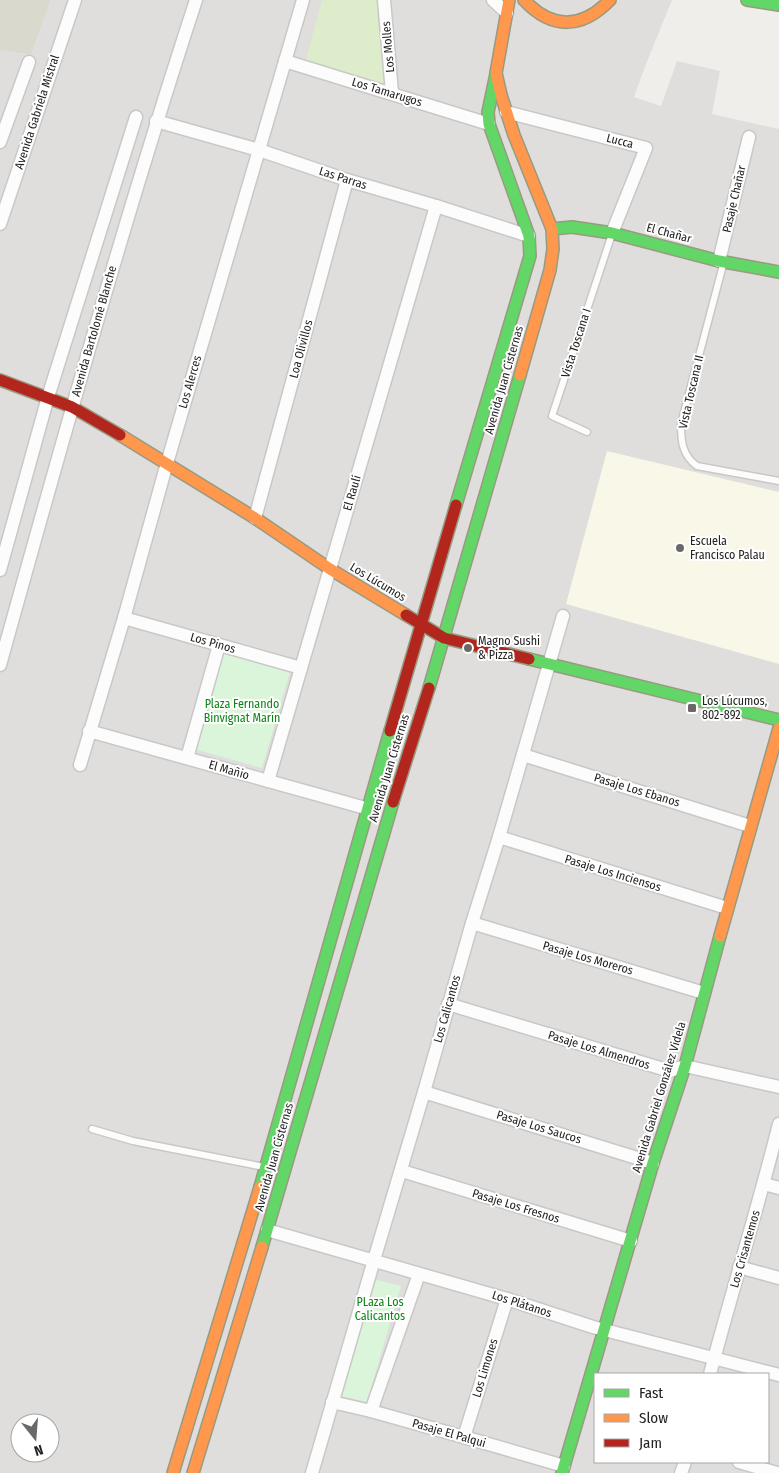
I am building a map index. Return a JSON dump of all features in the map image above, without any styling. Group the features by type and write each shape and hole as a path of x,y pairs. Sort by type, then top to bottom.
{"street":[{"name":"Avenida Gabriela Mistral","path":"0,224 75,0"},
{"name":"Avenida Bartolomé Blanche","path":"0,665 72,407 156,121 196,0"},
{"name":"Los Alerces","path":"80,765 303,0"},
{"name":"Los Molles","path":"384,0 392,93"},
{"path":"493,0 508,6"},
{"path":"524,0 533,11 551,21 569,23 597,13 610,0"},
{"path":"747,0 779,5"},
{"name":"Avenida Juan Cisternas","path":"173,1473 242,1250 421,624 530,256 530,236 489,124 488,112 508,6"},
{"name":"Los Tamarugos","path":"285,61 489,124"},
{"name":"Avenida Gabriela Mistral","path":"0,142 5,112 29,62"},
{"name":"Avenida Juan Cisternas","path":"193,1473 267,1230 385,828 444,638 550,270 553,248 552,230 506,112 496,73"},
{"name":"Lucca","path":"506,112 646,148 612,233"},
{"name":"Avenida Bartolomé Blanche","path":"0,570 48,397 136,117"},
{"name":"Las Parras","path":"156,121 259,150 347,180 530,236"},
{"name":"Pasaje Chañar","path":"721,261 749,138"},
{"name":"Loa Olivillos","path":"255,518 347,180"},
{"name":"El Raulí","path":"268,781 436,206"},
{"name":"El Chañar","path":"552,230 572,227 612,233 721,261 779,272"},
{"name":"Los Lúcumos","path":"0,380 72,407 167,463 255,518 330,569 444,638 779,720"},
{"name":"Los Calicantos","path":"312,1473 402,1170 448,1004 499,837 562,616"},
{"name":"Los Pinos","path":"124,618 301,668"},
{"path":"187,758 219,645"},
{"name":"Avenida Gabriel González Videla","path":"563,1470 653,1163 685,1066 727,908 779,728"},
{"name":"El Mañio","path":"89,731 369,809"},
{"name":"Pasaje Los Ebanos","path":"523,755 750,826"},
{"name":"Pasaje Los Inciensos","path":"499,837 727,908"},
{"name":"Pasaje Los Moreros","path":"472,924 704,993"},
{"name":"Pasaje Los Almendros","path":"448,1004 670,1071 685,1066 779,1086"},
{"name":"Pasaje Los Saucos","path":"424,1092 653,1163"},
{"name":"Los Crisantemos","path":"710,1373 764,1184 779,1124"},
{"name":"Pasaje Los Fresnos","path":"402,1170 631,1241"},
{"path":"764,1184 779,1188"},
{"name":"Los Plátanos","path":"267,1230 507,1299 604,1330 779,1375"},
{"path":"739,1267 779,1278"},
{"path":"371,1411 419,1274"},
{"name":"Los Limones","path":"464,1437 507,1299"},
{"name":"Pasaje El Palqui","path":"332,1402 464,1437 563,1470"},
{"path":"742,1463 777,1473"}],"lane":[{"name":"Vista Toscana I","path":"586,432 552,416 612,233"},
{"name":"Vista Toscana II","path":"721,261 681,424 681,440 688,460 696,466 779,481"},
{"path":"92,1129 133,1141 266,1167"}],"shaded area":[{"path":"0,0 51,0 31,55 0,50"},
{"path":"51,0 672,0 634,97 661,106 677,61 720,71 712,114 779,129 779,1473 0,1473 0,50 31,55"},
{"name":"Escuela Francisco Palau","path":"607,451 779,492 779,664 566,604"}],"green space":[{"path":"322,0 386,0 390,85 305,63"},
{"name":"Plaza Fernando Binvignat Marín","path":"222,653 290,672 262,768 194,749"},
{"name":"PLaza Los Calicantos","path":"373,1279 401,1286 367,1402 341,1396"}],"traffic: fast":[{"path":"747,0 779,5"},
{"path":"456,505 530,256 529,236 489,124 488,112 496,74"},
{"path":"552,229 572,227 612,233 719,261 779,272"},
{"path":"429,688 520,375"},
{"path":"529,659 779,720"},
{"path":"260,1187 390,731"},
{"path":"262,1247 393,802"},
{"path":"562,1473 653,1163 685,1066 720,936"}],"traffic: slow":[{"path":"509,0 496,73 514,135 552,229 553,249 550,270 520,375"},
{"path":"524,0 545,17 567,22 578,21 589,16 610,0"},
{"path":"120,435 255,518 330,569 406,615"},
{"path":"720,936 779,728"},
{"path":"173,1473 260,1187"},
{"path":"193,1473 262,1247"}],"traffic: jam":[{"path":"0,380 72,407 120,435"},
{"path":"390,731 456,505"},
{"path":"406,615 444,638 529,659"},
{"path":"393,802 429,688"}],"place":[{"name":"Escuela Francisco Palau","path":"680,548"},
{"name":"Magno Sushi & Pizza","path":"468,648"},
{"name":"Los Lúcumos, 802-892","path":"692,708"}]}
